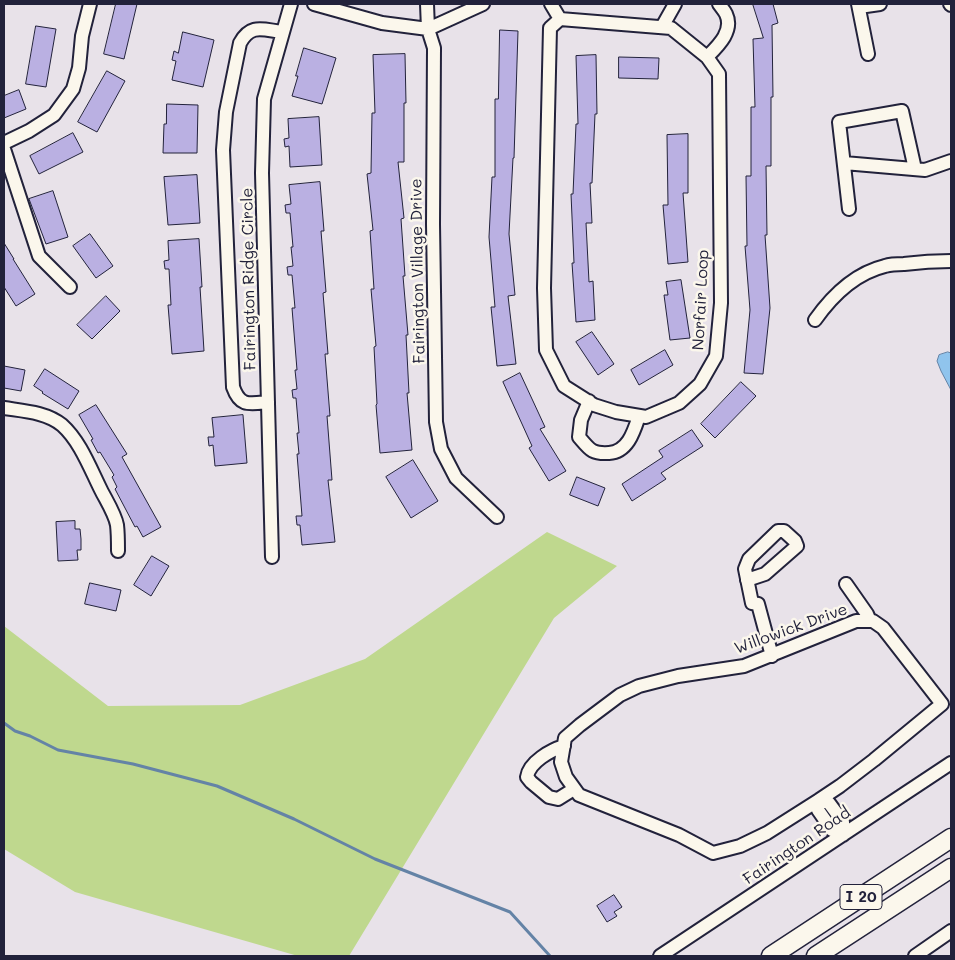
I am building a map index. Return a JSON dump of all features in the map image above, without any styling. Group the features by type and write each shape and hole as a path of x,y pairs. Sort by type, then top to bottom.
{"highway":[{"name":"I 20","path":"772,956 951,838"},
{"name":"I 20","path":"816,956 951,868"}],"street":[{"path":"4,143 29,131 54,115 73,89 79,68 82,36 90,4"},
{"name":"Fairington Ridge Circle","path":"272,557 262,173 264,99 291,4"},
{"path":"314,4 382,24 428,29 483,4"},
{"name":"Fairington Village Drive","path":"427,4 428,29 434,48 433,224 436,422 441,449 456,478 496,517"},
{"path":"551,4 560,19"},
{"path":"662,27 675,4"},
{"path":"707,57 719,45 729,23 726,14 719,4"},
{"path":"868,54 859,5 880,4"},
{"name":"Norfair Loop","path":"560,19 662,27 671,28 707,57 719,74 721,303 716,356 700,384 679,403 646,417 616,412 594,405 564,386 546,350 544,288 550,28 560,19"},
{"path":"268,402 251,404 243,402 236,396 232,387 223,150 226,112 240,43 245,35 254,29 283,32"},
{"path":"849,209 839,122 902,111 915,169"},
{"path":"4,149 39,256 70,287"},
{"path":"844,163 925,170 951,161"},
{"path":"815,320 825,306 842,290 858,278 876,269 932,260 951,261"},
{"path":"589,401 581,420 579,438 597,454 614,453 623,448 633,434 639,416"},
{"path":"4,408 32,412 50,418 61,424 73,437 117,523 118,552"},
{"path":"747,580 752,603 758,604 772,656"},
{"path":"846,584 867,614 870,622"},
{"name":"Willowick Drive","path":"872,621 883,628 942,704 874,760 819,800 767,833 740,846 713,853 679,834 579,795 566,777 561,762 565,738 580,724 620,695 640,686 678,676 744,666 772,656 856,622 872,621"},
{"path":"564,746 552,750 542,757 527,772 527,776 531,782 549,797 558,799 574,788"},
{"name":"Fairington Road","path":"660,956 951,763"},
{"path":"819,800 818,810 832,830 843,835"},
{"path":"915,956 951,931"}],"green space":[{"path":"547,532 617,566 554,618 349,956 298,956 75,892 4,849 4,626 108,706 240,705 365,659"}],"water":[{"path":"951,353 951,390 937,361 939,355"}],"building":[{"path":"116,4 137,4 124,59 104,54"},
{"path":"753,4 773,4 778,23 772,25 773,97 771,97 771,166 766,166 767,235 765,235 770,308 763,374 744,373 750,310 745,246 747,246 746,176 751,176 751,107 755,107 753,39 763,38"},
{"path":"36,26 56,29 46,87 26,84"},
{"path":"500,30 518,31 514,158 509,234 515,295 508,296 516,364 497,366 491,307 495,307 489,237 492,177 495,177 495,99 498,99"},
{"path":"183,32 214,40 203,87 172,80 176,61 172,60 174,51 178,53"},
{"path":"304,48 336,58 322,104 292,96"},
{"path":"405,54 404,162 398,162 404,218 401,219 408,335 406,335 409,393 407,393 412,450 380,453 376,405 374,347 376,346 371,289 374,289 370,231 373,230 367,174 371,173 372,113 375,113 373,55"},
{"path":"596,55 597,114 595,114 592,183 590,183 592,223 586,223 589,282 593,281 595,320 576,322 572,263 574,263 571,194 573,194 576,124 578,124 576,56"},
{"path":"619,57 659,58 658,79 619,78"},
{"path":"107,71 125,81 97,132 78,122"},
{"path":"19,90 26,109 4,118 4,96"},
{"path":"167,104 198,105 197,153 163,153"},
{"path":"319,117 322,165 290,167 289,146 285,147 284,139 289,138 288,119"},
{"path":"73,133 83,152 39,174 30,156"},
{"path":"688,134 688,193 683,193 688,262 668,264 663,205 668,205 667,135"},
{"path":"197,175 200,223 168,225 164,177"},
{"path":"320,182 324,231 321,231 326,292 323,293 328,354 325,354 330,416 327,416 332,480 328,480 335,542 302,545 300,525 297,525 296,516 302,516 297,454 299,454 297,433 299,433 296,398 293,398 292,390 297,389 292,308 295,308 292,275 288,275 287,267 293,266 291,247 293,247 290,213 286,213 285,205 291,204 289,185"},
{"path":"53,191 68,237 46,244 29,199"},
{"path":"90,234 113,266 96,278 73,246"},
{"path":"199,239 204,351 172,354 168,305 171,305 169,269 165,269 164,261 169,260 168,241"},
{"path":"4,243 35,294 16,306 4,287"},
{"path":"681,280 690,338 670,340 664,295 668,295 666,282"},
{"path":"106,296 120,311 92,339 77,325"},
{"path":"592,332 614,364 598,375 576,342"},
{"path":"665,350 673,365 639,385 631,370"},
{"path":"4,366 25,370 21,391 4,388"},
{"path":"45,369 79,391 68,409 34,386"},
{"path":"520,373 545,427 540,429 566,471 549,481 529,448 532,446 503,382"},
{"path":"741,382 756,396 715,438 701,424"},
{"path":"96,405 127,454 122,457 161,527 143,537 137,526 135,527 115,489 117,487 112,477 114,475 100,452 98,453 91,440 93,439 79,415"},
{"path":"243,415 247,463 215,466 213,445 209,446 208,437 214,437 212,418"},
{"path":"692,430 703,446 661,473 666,479 632,501 622,484 663,457 659,451"},
{"path":"413,460 438,501 411,518 386,477"},
{"path":"577,477 605,488 598,506 570,495"},
{"path":"75,521 75,529 80,529 81,539 81,550 77,550 78,560 58,561 56,522"},
{"path":"152,556 169,566 151,596 134,585"},
{"path":"90,583 121,590 116,611 85,604"},
{"path":"614,895 622,907 614,912 617,916 607,922 597,906"}],"waterway":[{"path":"4,723 15,731 58,750 133,764 217,786 294,819 375,859 510,912 550,956"}]}
